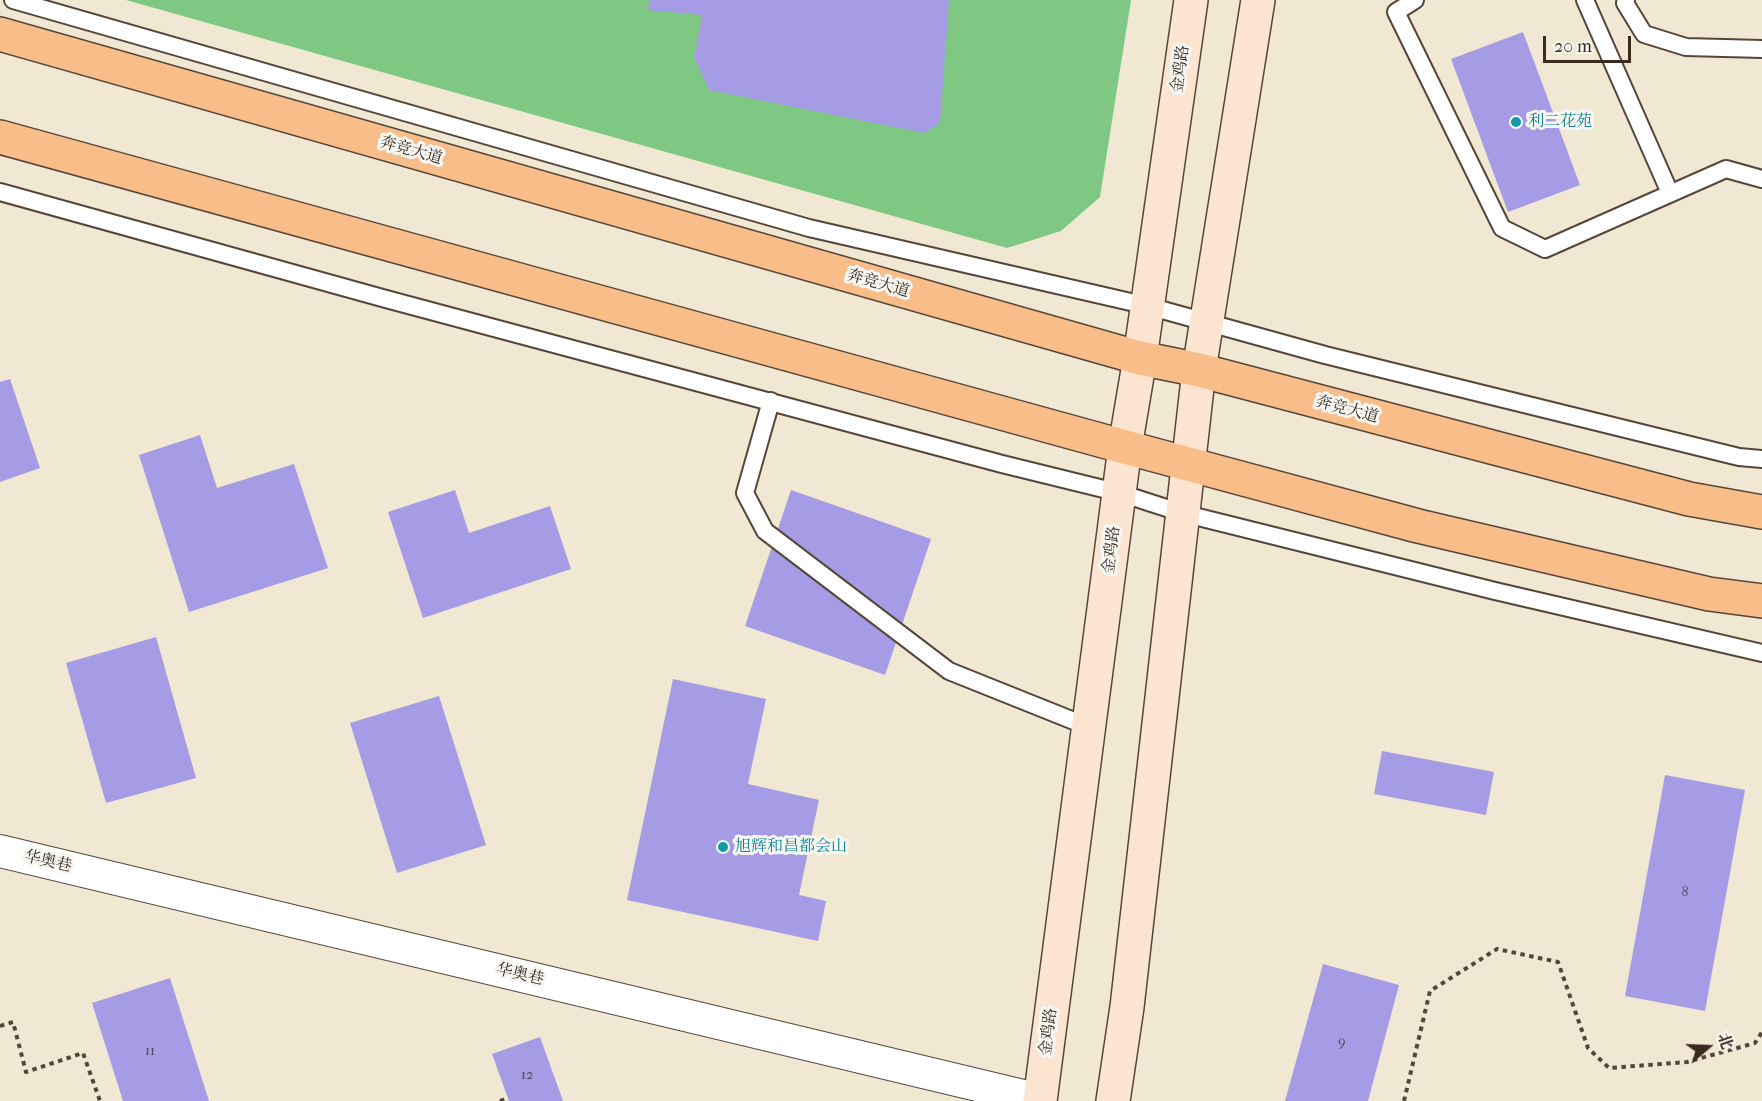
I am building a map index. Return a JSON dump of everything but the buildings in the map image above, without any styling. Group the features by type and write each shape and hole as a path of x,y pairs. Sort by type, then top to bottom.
{"main road":[{"name":"金鸡路","path":"1040,1100 1125,447 1148,306 1191,0"},
{"path":"1113,1101 1127,1007 1199,370 1258,0"},
{"name":"奔竞大道","path":"0,34 1140,358 1199,370 1677,496 1762,512"},
{"path":"0,137 1418,526 1708,594 1762,601"}],"street":[{"name":"华奥巷","path":"0,850 1040,1100"}],"lane":[{"path":"13,0 809,228 1148,306 1206,324 1325,355 1727,454 1762,459"},
{"path":"1415,0 1396,12 1502,228 1545,249 1726,170 1762,179"},
{"path":"1585,0 1670,193"},
{"path":"1626,0 1625,3 1644,34 1686,47 1762,49"},
{"path":"0,192 771,402 1120,493 1182,513 1495,591 1762,653"},
{"path":"771,402 745,493 765,531 949,671 1089,727"}],"path":[{"path":"1404,1101 1430,991 1497,949 1558,962 1588,1048 1609,1068 1687,1062 1755,1043 1762,1032"},
{"path":"0,1026 13,1022 26,1072 83,1053 100,1101"},
{"path":"500,1101 508,1098"}],"green space":[{"path":"126,0 1131,0 1100,197 1061,231 1007,248"}],"place":[{"name":"利二花苑","path":"1516,122"},
{"name":"旭辉和昌都会山","path":"723,847"}]}
